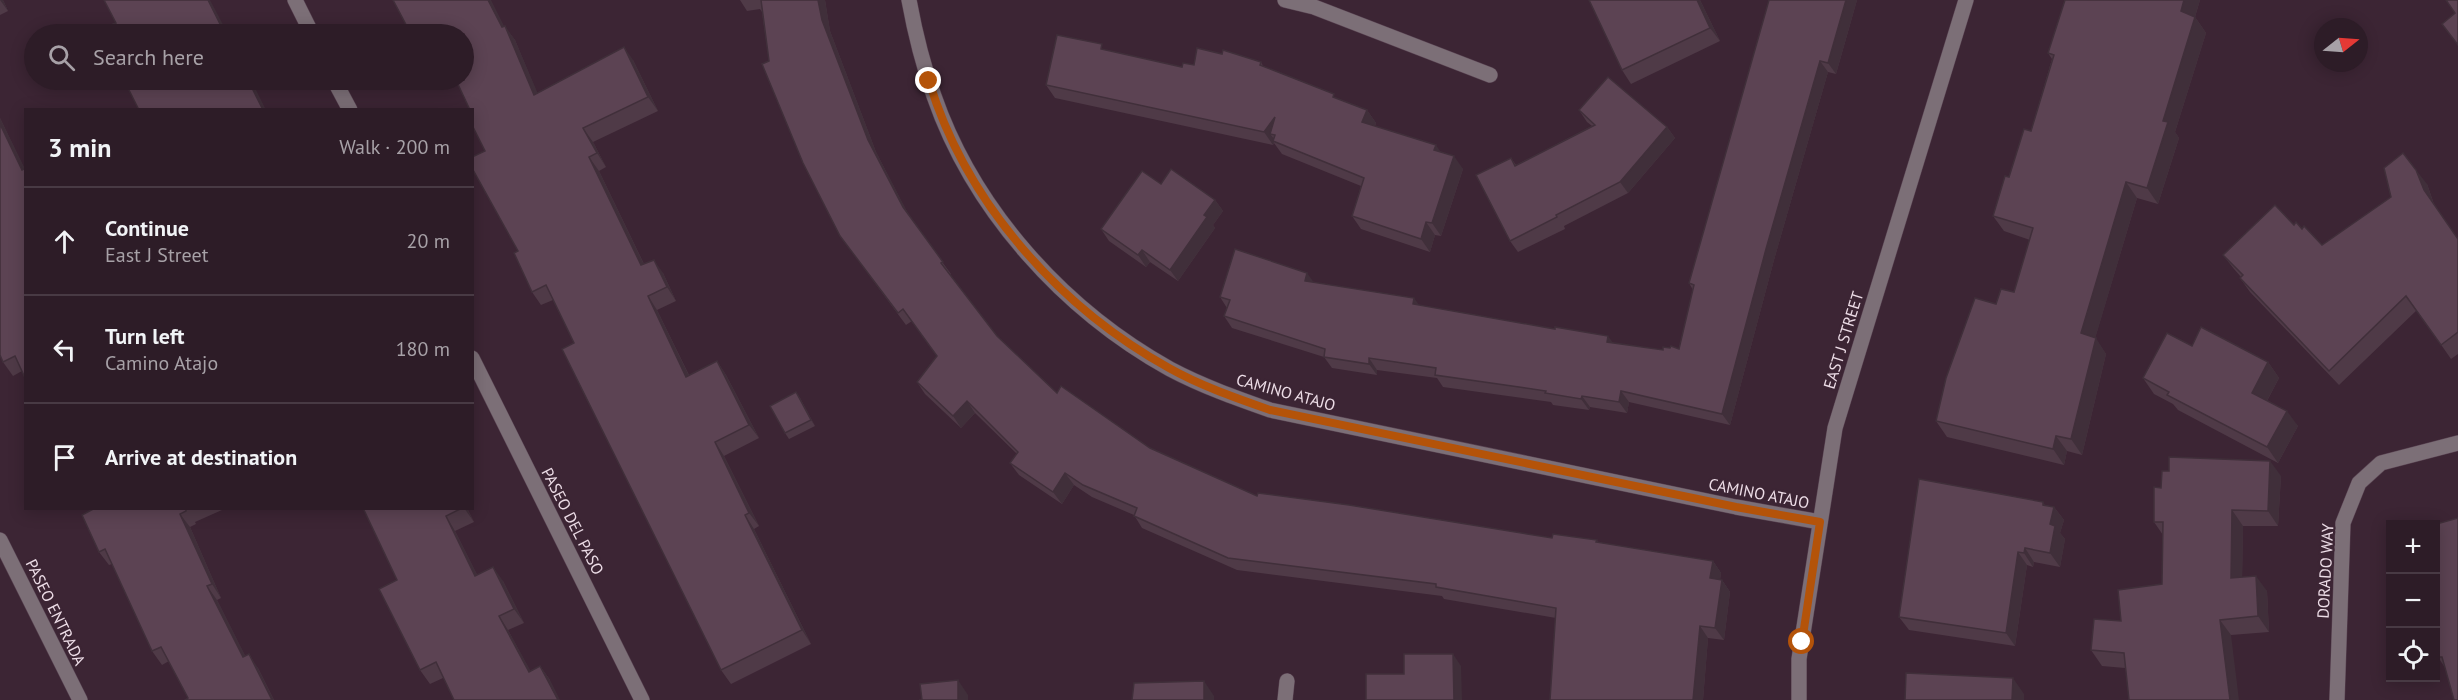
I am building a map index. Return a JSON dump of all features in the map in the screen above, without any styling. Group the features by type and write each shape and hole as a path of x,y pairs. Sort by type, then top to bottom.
{"street":[{"path":"295,0 307,24"},
{"path":"1285,0 1314,7 1490,75"},
{"name":"EAST J STREET","path":"1799,700 1799,659 1835,428 1966,0"},
{"name":"CAMINO ATAJO","path":"912,1 919,51 934,98 969,170 1007,229 1041,270 1081,308 1124,340 1170,369 1219,392 1270,410 1736,507 1820,522"},
{"path":"339,90 349,108"},
{"name":"PASEO DEL PASO","path":"474,362 642,700"},
{"name":"DORADO WAY","path":"2337,700 2343,523 2359,483 2381,463 2458,442"},
{"name":"PASEO ENTRADA","path":"0,540 80,700"},
{"path":"1285,700 1287,681"}],"building":[{"path":"104,0 208,0 220,24 113,24 116,23"},
{"path":"393,0 488,0 502,27 505,26 534,95 624,47 648,97 583,128 597,153 589,157 641,265 654,260 667,287 648,296 686,377 717,361 749,425 715,442 749,513 745,515 802,630 721,670 562,349 574,343 546,285 532,292 514,253 518,251 474,172 474,156 485,151 474,129 474,108 469,108 461,90 474,90 474,24 406,24"},
{"path":"761,0 818,0 822,20 868,140 903,207 943,262 941,263 997,336 1057,393 1061,386 1150,448 1257,496 1258,493 1349,505 1552,538 1553,534 1597,540 1596,542 1713,561 1710,578 1722,580 1715,628 1700,626 1693,700 1550,700 1556,608 1436,587 1436,584 1228,558 1134,516 1137,508 1083,485 1065,473 1053,492 1010,463 1018,452 967,401 953,416 917,382 937,356 903,309 898,313 840,236 803,163 762,64 769,61"},
{"path":"1589,0 1697,0 1710,28 1622,70"},
{"path":"1769,0 1846,0 1828,63 1820,61 1722,414 1621,391 1619,402 1582,396 1581,399 1545,393 1546,391 1435,375 1436,368 1369,358 1369,364 1324,357 1325,349 1224,316 1230,300 1220,297 1235,249 1307,273 1305,281 1414,298 1413,304 1608,336 1607,342 1663,350 1663,347 1670,348 1671,346 1679,349 1694,285 1689,283"},
{"path":"2065,0 2184,0 2181,11 2195,17 2163,121 2168,122 2147,188 2126,182 2081,333 2096,338 2071,439 2056,436 2053,449 1936,421 1946,378 1975,298 1996,304 2001,289 2014,292 2033,228 1993,216 2005,176 2009,177 2024,129 2031,131 2054,55 2048,53"},
{"path":"2446,0 2458,0 2458,45 2442,24 2455,13"},
{"path":"1057,35 1102,44 1101,49 1182,67 1183,63 1194,65 1197,48 1222,54 1223,50 1261,62 1260,65 1334,94 1333,97 1367,110 1362,122 1436,145 1434,150 1454,156 1432,223 1426,222 1421,239 1352,216 1364,178 1273,141 1275,135 1270,134 1275,117 1264,132 1046,85"},
{"path":"1608,77 1667,127 1620,182 1510,241 1476,175 1511,158 1515,166 1595,125 1579,110"},
{"path":"129,90 253,90 262,108 138,108"},
{"path":"0,124 22,170 24,169 24,376 15,356 3,362 0,355"},
{"path":"2403,153 2416,170 2424,190 2458,239 2458,332 2441,345 2406,296 2329,371 2240,278 2243,275 2223,255 2275,205 2294,225 2296,222 2302,229 2304,226 2322,245 2391,197 2384,168"},
{"path":"1171,169 1215,200 1204,215 1207,217 1170,270 1142,250 1138,255 1101,229 1142,171 1161,184"},
{"path":"2201,327 2268,362 2252,393 2287,411 2267,447 2167,395 2169,392 2143,378 2167,333 2192,346"},
{"path":"796,392 811,420 785,433 770,406"},
{"path":"2169,457 2270,461 2268,511 2232,510 2231,578 2256,576 2258,616 2220,620 2230,700 2129,700 2124,653 2091,650 2094,619 2121,621 2118,590 2162,584 2163,522 2154,522 2154,487 2161,488 2162,471 2169,471"},
{"path":"1919,479 2043,502 2043,505 2054,507 2050,524 2055,526 2050,553 2025,548 2024,553 2018,552 2006,633 1899,617"},
{"path":"91,510 186,510 180,514 212,584 207,586 243,657 249,654 272,700 185,700 188,698 161,647 152,651 105,549 99,552 82,515"},
{"path":"364,510 458,510 446,516 475,576 493,567 514,609 499,616 529,672 540,666 558,700 454,700 436,662 420,670 379,589 397,580"},
{"path":"2458,518 2458,700 2454,700 2442,657 2440,657 2440,523"},
{"path":"1404,654 1453,654 1454,700 1366,700 1366,674 1404,674"},
{"path":"1906,673 2013,678 2012,700 1905,700"},
{"path":"958,680 958,700 922,700 920,684"},
{"path":"1204,681 1204,700 1132,700 1134,683"}],"route":[{"path":"929,81 954,144 978,187 1007,229 1041,270 1081,308 1124,340 1170,369 1219,392 1270,410 1736,507 1820,522 1802,642"}]}
